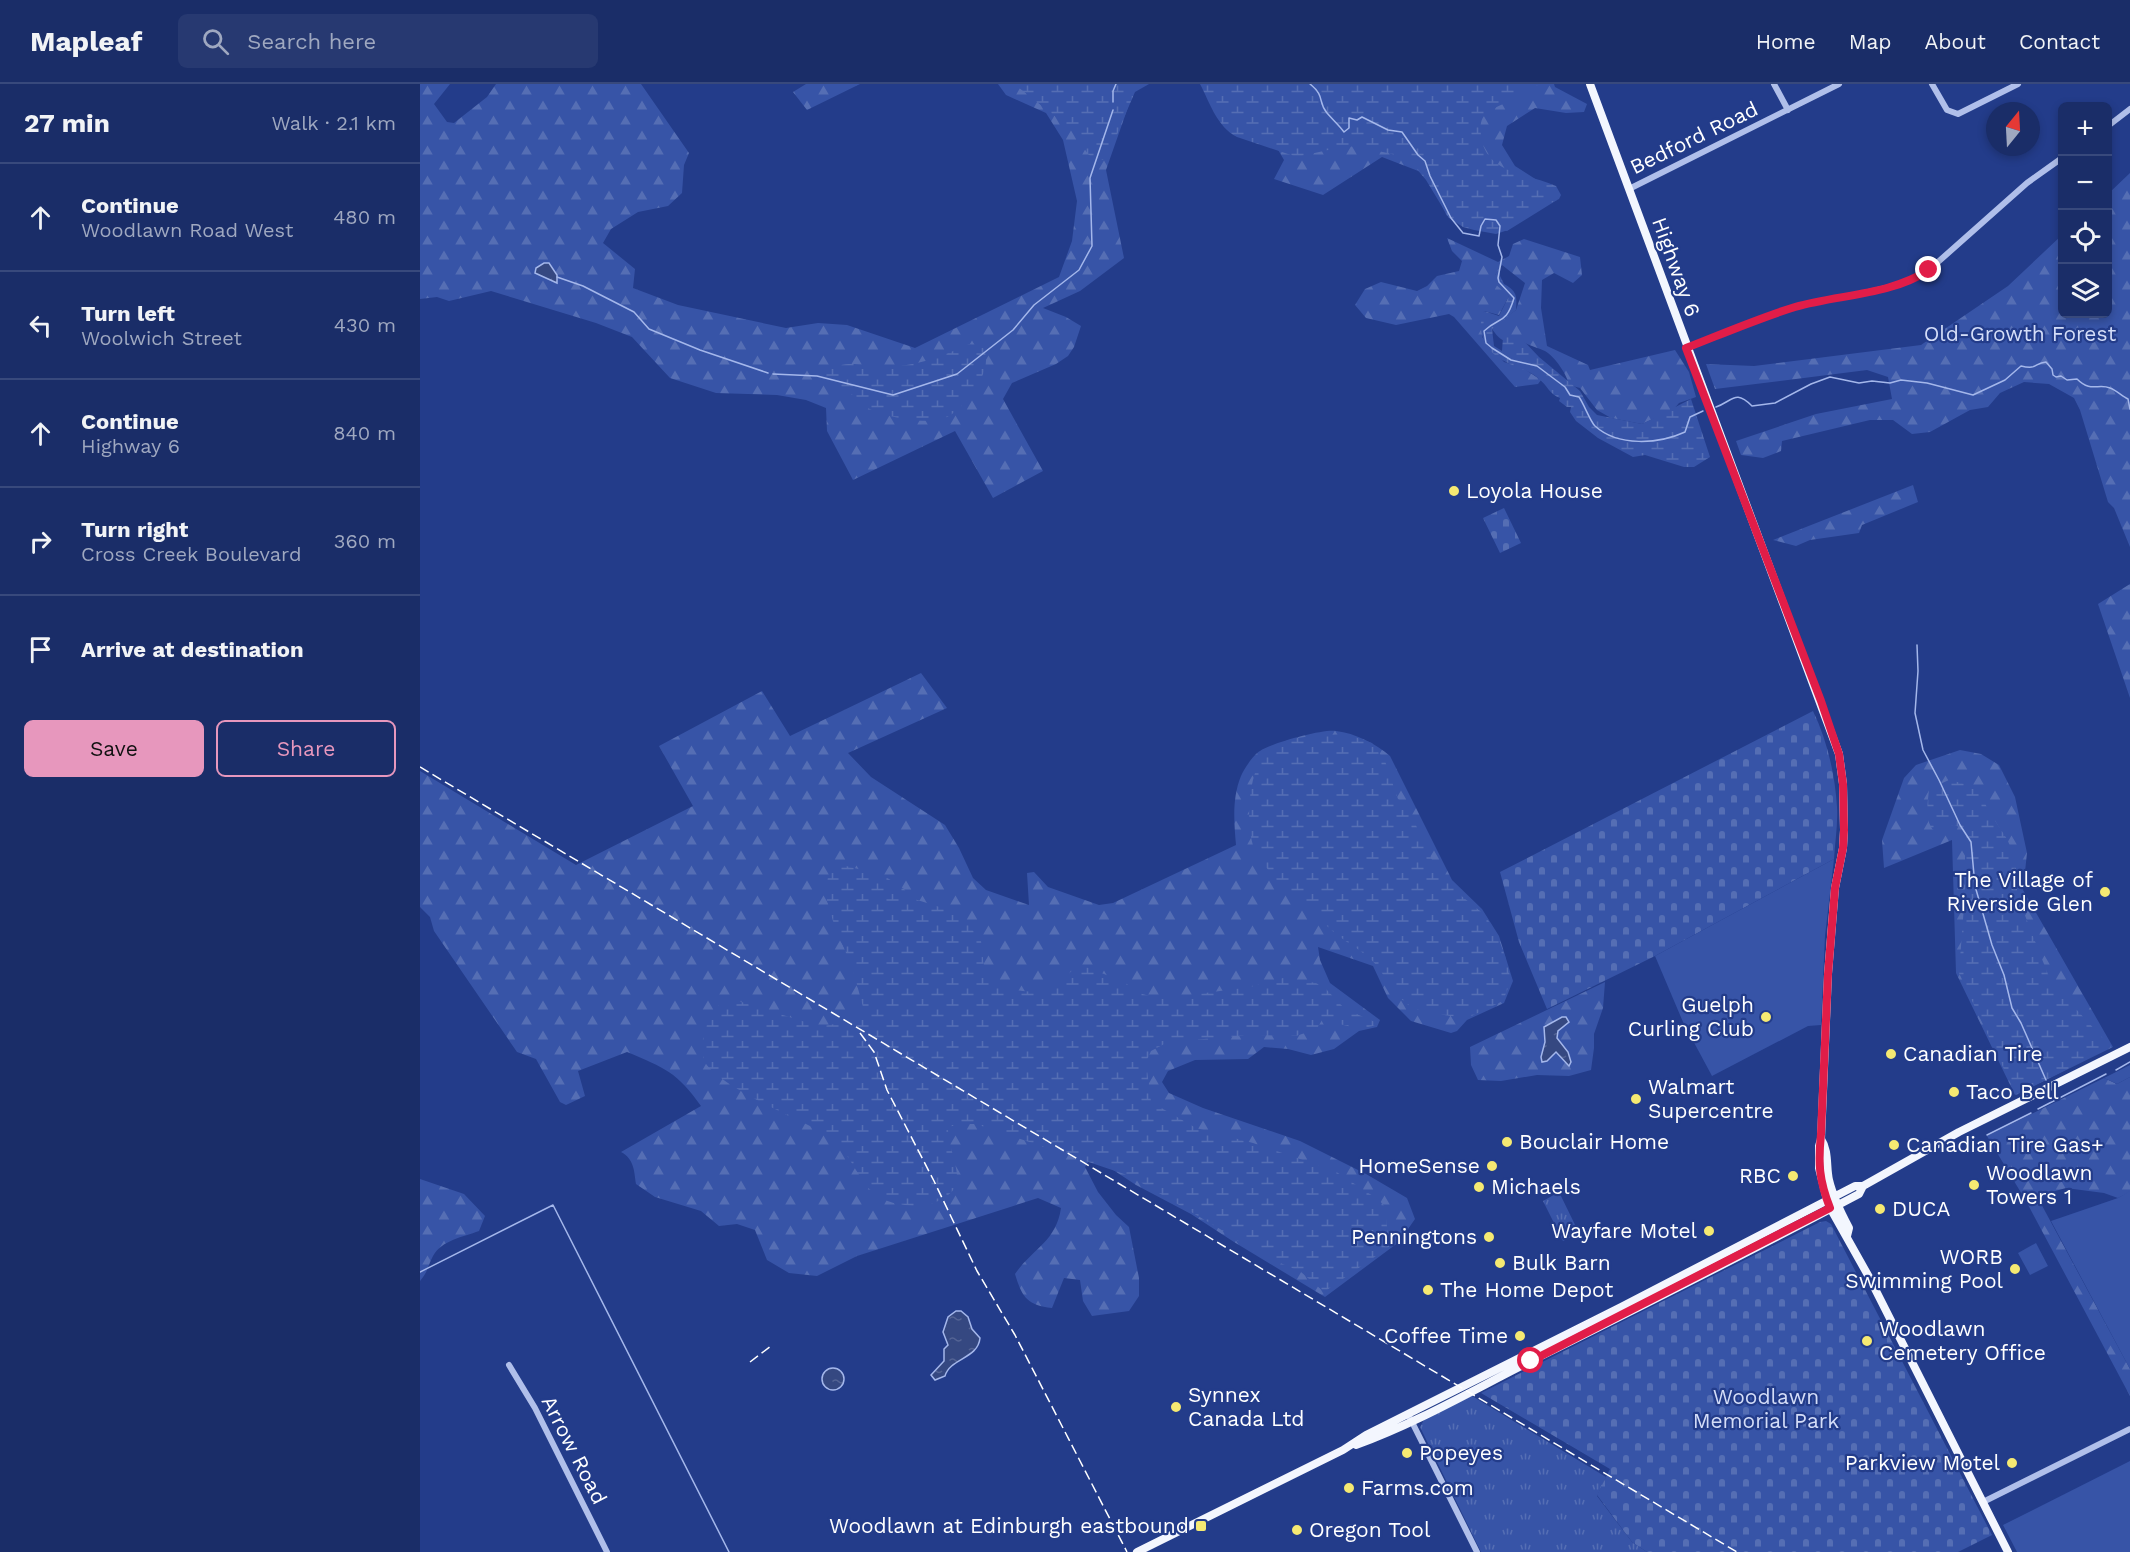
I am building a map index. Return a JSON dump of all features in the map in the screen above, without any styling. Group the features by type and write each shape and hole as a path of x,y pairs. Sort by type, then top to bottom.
{"main road":[{"name":"Highway 6","path":"1590,84 1686,348 1821,701 1839,754 1843,784 1844,830 1835,888 1828,974 1819,1168 1832,1203 1849,1228 1847,1236 2008,1552"},
{"path":"1137,1552 1148,1550 1343,1450 1366,1435 1410,1417 1630,1303 1832,1203 1855,1186 1863,1186 1959,1132 2130,1047"}],"street":[{"path":"1774,84 1788,110"},
{"name":"Bedford Road","path":"1629,189 1839,84"},
{"path":"1932,84 1944,107 1958,114 2019,84"},
{"path":"2112,123 2130,110"},
{"path":"1686,348 1796,307 1887,288 1912,280 1929,270 2027,183 2058,161"},
{"name":"Arrow Road","path":"509,1365 539,1415 607,1552"},
{"path":"1410,1417 1477,1552"},
{"path":"1983,1502 2130,1429"}],"green space":[{"path":"420,84 450,84 434,104 447,122 454,123 487,97 496,84 641,84 689,153 684,165 682,193 668,206 638,212 611,229 603,243 635,269 633,288 678,305 786,328 818,323 847,325 915,348 1059,277 1072,241 1077,201 1063,140 1046,113 1006,95 998,84 1143,84 1133,93 1106,170 1124,258 1080,291 1043,308 1081,326 1074,347 1068,356 1056,364 1012,383 1003,399 1043,471 993,498 955,431 853,480 827,431 826,408 806,400 777,395 716,393 670,378 632,337 596,323 491,291 449,301 437,297 420,299"},
{"path":"806,84 860,84 807,110 793,92"},
{"path":"1014,84 1149,84 1135,92 1109,159 1095,160 1088,154 1070,128"},
{"path":"1200,84 1539,84 1525,94 1486,114 1482,121 1481,135 1484,148 1490,158 1499,165 1556,186 1561,195 1559,199 1521,218 1508,230 1496,234 1463,227 1449,218 1426,180 1410,161 1392,154 1355,146 1297,157 1237,137 1219,121"},
{"path":"1209,84 1554,84 1555,87 1587,104 1584,112 1566,113 1535,108 1507,126 1502,145 1515,166 1551,189 1557,200 1507,231 1447,216 1426,174 1382,157 1323,195 1274,179 1284,160 1277,148"},
{"name":"Old-Growth Forest","path":"2130,173 2130,547 2114,508 2108,502 2080,410 2074,398 2049,384 2024,382 2000,393 1988,407 1970,410 1930,432 1912,434 1893,420 1870,420 1782,441 1781,451 1763,458 1741,455 1736,441 1816,414 1892,399 1888,377 1867,370 1715,389 1706,364 1754,366 1921,345 2008,286 2058,239 2058,318 2112,318 2112,190"},
{"path":"1447,238 1498,262 1509,256 1513,244 1524,239 1580,257 1582,275 1573,283 1554,273 1542,280 1541,308 1547,346 1588,365 1590,370 1675,350 1689,372 1696,397 1679,403 1673,410 1642,424 1611,418 1597,410 1580,388 1569,385 1561,368 1548,353 1522,341 1505,341 1498,337 1492,329 1516,310 1525,283 1502,265 1495,275 1509,296 1499,315 1484,311 1482,337 1504,362 1523,368 1541,380 1538,384 1515,387 1449,314 1396,325 1366,318 1355,305 1365,289 1381,282 1417,291 1427,286 1437,276 1459,271 1462,261 1452,251"},
{"path":"1500,266 1500,276 1504,284 1515,294 1516,310 1492,329 1494,346 1502,351 1503,337 1518,335 1539,357 1580,391 1589,407 1597,415 1642,424 1691,399 1710,457 1694,467 1684,467 1645,455 1633,457 1598,438 1576,421 1570,412 1571,407 1559,401 1560,398 1554,395 1542,381 1493,353 1484,341 1481,326 1484,311 1499,316 1509,296 1494,283"},
{"path":"969,344 982,345 986,356 984,372 963,404 947,417 939,420 906,419 883,414 866,407 845,389 823,382 827,370 842,365 883,367 905,365 938,357"},
{"path":"1913,485 1918,502 1862,525 1859,533 1810,540 1796,546 1773,540"},
{"path":"1504,508 1521,543 1500,553 1483,518"},
{"path":"2130,584 2130,698 2098,604"},
{"path":"921,673 947,708 848,753 871,777 945,825 973,878 986,890 1029,905 1027,873 1034,872 1048,887 1099,905 1113,903 1236,845 1234,810 1238,784 1252,758 1266,748 1309,734 1336,731 1365,740 1390,756 1452,880 1482,909 1499,936 1513,981 1504,1003 1467,1020 1457,1031 1451,1033 1411,1021 1388,998 1373,966 1318,947 1320,960 1330,983 1380,1020 1377,1027 1359,1031 1334,1049 1311,1055 1288,1049 1264,1047 1248,1059 1195,1060 1168,1071 1162,1082 1169,1093 1203,1108 1300,1141 1366,1174 1407,1198 1415,1219 1399,1242 1325,1297 1191,1214 1136,1185 1092,1156 1085,1167 1098,1192 1129,1227 1139,1278 1139,1296 1129,1311 1092,1316 1083,1301 1080,1280 1064,1278 1052,1308 1037,1305 1023,1294 1015,1274 1049,1237 1058,1220 1061,1208 1038,1198 857,1256 817,1276 789,1273 767,1260 755,1230 737,1224 719,1226 701,1211 655,1197 636,1184 631,1162 621,1152 701,1106 685,1085 661,1067 627,1052 578,1071 585,1096 566,1105 560,1102 536,1059 517,1052 434,931 430,917 420,907 420,771 576,865 693,806 659,746 762,691 790,736"},
{"path":"1813,711 1830,758 1836,795 1837,826 1834,859 1655,956 1547,1009 1519,942 1500,872"},
{"path":"1346,734 1372,743 1385,761 1398,799 1407,806 1432,860 1459,894 1485,915 1498,937 1511,980 1503,1001 1465,1019 1425,1012 1412,1007 1399,996 1373,961 1327,926 1307,903 1288,894 1256,852 1251,838 1250,798 1256,771 1267,752 1275,746 1294,739"},
{"path":"1960,750 1981,754 1999,765 2015,797 2027,853 2023,890 2113,1047 2015,1095 1956,973 1952,840 1884,868 1882,840 1904,778 1916,765"},
{"path":"1949,780 1978,787 1988,810 2007,839 2014,855 2017,895 2051,982 2111,1047 2016,1095 1959,973 1965,892 1965,838 1962,828 1954,825 1933,830 1927,805 1929,789"},
{"path":"1834,859 1825,936 1821,1025 1808,1026 1712,1076 1683,1022 1655,956"},
{"path":"846,866 883,875 904,889 911,898 946,909 965,920 981,941 985,976 1002,986 1027,991 1044,989 1061,980 1077,966 1089,968 1124,982 1139,993 1160,999 1250,987 1283,978 1316,983 1325,988 1345,1009 1375,1022 1375,1025 1362,1028 1322,1020 1314,1030 1296,1036 1252,1035 1168,1042 1151,1051 1146,1062 1151,1102 1196,1128 1253,1143 1335,1171 1379,1200 1385,1207 1389,1247 1324,1292 1301,1272 1253,1251 1130,1176 976,1124 948,1127 957,1179 954,1189 946,1197 928,1205 918,1206 893,1203 875,1194 863,1181 838,1140 736,1088 710,1069 703,1055 703,1040 710,1015 718,1006 730,1001 735,1000 818,1026 844,1022 860,1012 863,1007 853,970 826,897 828,876 838,867"},
{"path":"1605,982 1603,1008 1594,1034 1591,1070 1569,1076 1537,1075 1501,1081 1478,1080 1471,1065 1470,1047","holes":["1566,1017 1558,1031 1557,1038 1568,1052 1569,1065 1555,1052 1549,1057 1541,1057 1545,1042"]},
{"path":"2130,1065 2130,1077 2117,1084 2104,1078"},
{"path":"2130,1077 2130,1192 2118,1198 2104,1193 2066,1188 2041,1195 2039,1200 2130,1369 2130,1396 2026,1201 1987,1136 2104,1078 2117,1084"},
{"path":"420,1179 464,1194 485,1216 479,1231 453,1240 437,1251 420,1281"},
{"path":"2130,1191 2130,1369 2051,1221 2118,1198"},
{"path":"1559,1192 1579,1233 1563,1241 1543,1201"},
{"name":"Woodlawn Memorial Park","path":"1826,1221 1831,1224 1992,1535 1958,1552 1647,1552 1632,1542 1597,1495 1610,1469 1481,1393 1820,1222"},
{"path":"2036,1243 2048,1266 2030,1275 2018,1253"},
{"path":"1472,1396 1606,1477 1597,1496 1632,1542 1647,1552 1481,1552 1420,1427 1425,1418"},
{"path":"2130,1461 2130,1552 2017,1552 2003,1525"}],"water":[{"path":"549,263 557,275 557,283 535,273 536,268"},
{"path":"1566,1017 1569,1022 1558,1031 1557,1038 1568,1052 1571,1062 1569,1066 1556,1052 1547,1061 1542,1062 1541,1057 1545,1042 1544,1027"},
{"path":"956,1311 961,1311 968,1317 972,1329 980,1338 978,1345 969,1355 952,1365 945,1376 935,1380 931,1375 944,1361 944,1349 948,1345 943,1332 948,1317"},
{"path":"833,1368 843,1375 844,1379 837,1389 833,1390 823,1383 822,1379 829,1369"}],"waterway":[{"path":"1113,102 1113,91 1116,84"},
{"path":"1310,84 1318,92 1327,113 1344,132 1349,128 1349,118 1357,120 1362,117 1388,130 1402,132 1425,161 1451,218 1463,233 1479,236 1485,219 1496,220 1500,226 1498,245 1502,257 1498,278 1514,298 1505,316 1484,331 1486,343 1492,348 1511,360 1537,366 1565,387 1570,395 1579,397 1595,426 1615,437 1651,441 1675,436 1685,432 1690,417 1703,411"},
{"path":"773,374 817,376 893,395 957,374 1013,330 1034,305 1079,270 1092,246 1090,178 1113,110"},
{"path":"557,277 583,286 634,312 649,329 700,350 768,373"},
{"path":"1716,407 1738,397 1752,406 1775,403 1830,377 1859,383 1872,381 1890,383 1901,380 1927,383 1973,395 2005,380 2021,366 2033,367 2046,362 2056,377 2061,376 2067,380 2077,379 2086,386 2106,387 2114,390 2128,399 2130,409"},
{"path":"1917,645 1915,713 1923,750 1960,825 1971,842 1975,886 1992,945 2004,975 2012,1008 2046,1080"},
{"path":"2116,1070 2130,1062"},
{"path":"2038,1109 2106,1074"},
{"path":"1987,1135 2031,1113"},
{"path":"420,1272 553,1205 729,1552"}],"railway":[{"path":"420,767 1737,1552"},
{"path":"860,1033 874,1052 887,1090 977,1271 1015,1335 1127,1552"},
{"path":"750,1362 771,1346"}],"place":[{"name":"Loyola House","path":"1454,491"},
{"name":"The Village of Riverside Glen","path":"2105,892"},
{"name":"Guelph Curling Club","path":"1766,1017"},
{"name":"Canadian Tire","path":"1891,1054"},
{"name":"Taco Bell","path":"1954,1092"},
{"name":"Walmart Supercentre","path":"1636,1099"},
{"name":"Bouclair Home","path":"1507,1142"},
{"name":"Canadian Tire Gas+","path":"1894,1145"},
{"name":"HomeSense","path":"1492,1166"},
{"name":"RBC","path":"1793,1176"},
{"name":"Woodlawn Towers 1","path":"1974,1185"},
{"name":"Michaels","path":"1479,1187"},
{"name":"DUCA","path":"1880,1209"},
{"name":"Wayfare Motel","path":"1709,1231"},
{"name":"Penningtons","path":"1489,1237"},
{"name":"Bulk Barn","path":"1500,1263"},
{"name":"WORB Swimming Pool","path":"2015,1269"},
{"name":"The Home Depot","path":"1428,1290"},
{"name":"Coffee Time","path":"1520,1336"},
{"name":"Woodlawn Cemetery Office","path":"1867,1341"},
{"name":"Synnex Canada Ltd","path":"1176,1407"},
{"name":"Popeyes","path":"1407,1453"},
{"name":"Parkview Motel","path":"2012,1463"},
{"name":"Farms.com","path":"1349,1488"},
{"name":"Woodlawn at Edinburgh eastbound","path":"1201,1526"},
{"name":"Oregon Tool","path":"1297,1530"}],"route":[{"path":"1531,1361 1830,1208 1819,1168 1819,1146 1825,1074 1828,974 1835,888 1844,830 1843,784 1839,754 1821,701 1686,348 1796,307 1887,288 1912,280 1929,270"}]}
